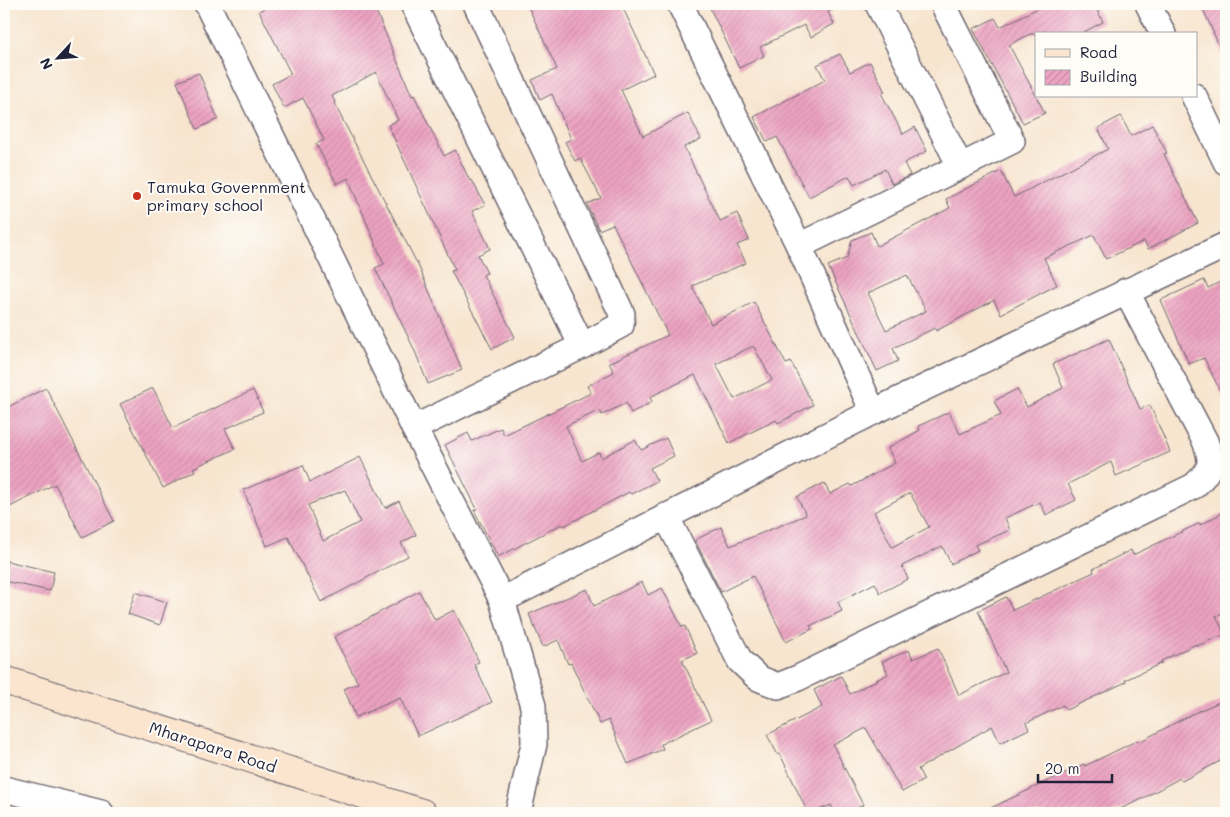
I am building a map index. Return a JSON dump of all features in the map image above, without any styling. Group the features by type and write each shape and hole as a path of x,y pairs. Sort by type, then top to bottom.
{"main road":[{"name":"Mharapara Road","path":"4,680 420,813"}],"street":[{"path":"207,4 414,428 502,600 533,706 534,744 518,813"},
{"path":"413,4 582,346"},
{"path":"414,428 621,325 622,314 476,4"},
{"path":"680,4 800,246 873,412"},
{"path":"878,4 960,166"},
{"path":"800,246 1012,141 943,4"},
{"path":"1148,4 1162,32"},
{"path":"1195,98 1226,162"},
{"path":"502,600 873,412 1226,245"},
{"path":"666,516 740,661 758,678 778,686 1194,486 1207,474 1211,456 1206,441 1126,291"},
{"path":"4,789 101,813"}],"building":[{"path":"273,4 373,4 412,96 414,95 444,156 455,150 470,181 472,180 485,205 472,211 490,249 478,255 487,273 483,275 515,337 492,349 451,271 455,270 388,125 398,120 376,72 332,96 419,267 462,370 428,384 414,349 375,268 384,264 348,178 337,184 316,144 324,140 303,98 284,108 272,84 291,74 259,11"},
{"path":"527,4 621,4 654,74 621,90 643,136 688,113 701,139 684,147 720,221 737,213 749,240 737,245 746,263 692,286 711,324 754,302 786,364 791,362 813,405 778,423 776,420 729,443 695,375 650,397 652,402 631,413 626,403 602,415 600,410 566,426 582,461 599,452 601,458 635,440 641,450 666,438 674,456 650,468 657,481 631,494 629,492 564,526 562,524 498,557 474,510 477,509 445,445 468,433 472,441 501,428 504,435 591,393 587,386 614,372 609,363 668,335 613,224 599,230 587,204 601,198 580,158 575,161 565,142 571,139 552,94 540,100 532,80 557,69","holes":["754,347 772,380 734,399 716,364"]},
{"path":"708,4 844,4 828,12 834,24 811,37 804,25 760,47 764,56 739,68"},
{"path":"1046,4 1094,4 1103,22 1084,32 1035,32 1035,34 1030,34 1009,45 1035,94 1035,98 1037,98 1045,113 1023,123 973,29 995,18 1000,27"},
{"path":"1201,4 1226,4 1226,62"},
{"path":"840,54 850,72 870,62 885,92 881,93 903,134 915,127 927,151 904,163 910,175 892,184 885,169 854,185 849,176 809,197 777,137 767,142 754,117 825,80 817,65"},
{"path":"199,73 218,119 197,129 177,82"},
{"path":"1121,116 1131,136 1152,125 1167,153 1164,154 1198,223 1148,249 1144,241 1106,259 1094,235 1044,258 1057,285 1001,314 994,300 936,331 935,328 893,348 898,361 877,371 828,266 847,258 852,240 871,232 877,246 950,208 946,199 1001,171 1014,197 1108,149 1098,128","holes":["907,275 926,311 886,330 868,293"]},
{"path":"1226,279 1226,403 1204,358 1189,364 1161,300 1204,280 1208,288"},
{"path":"1109,339 1140,409 1150,405 1170,452 1116,476 1111,462 1068,484 1076,500 1046,515 1040,502 1005,518 1010,530 975,545 978,550 951,564 942,546 902,566 908,579 880,593 875,583 838,602 842,611 810,626 812,629 786,642 753,576 721,592 695,540 721,527 730,546 806,515 797,497 824,483 830,494 850,484 852,486 895,463 888,448 920,430 918,426 949,412 960,434 1001,415 994,401 1017,389 1027,407 1063,388 1053,364","holes":["910,493 929,527 892,547 874,512"]},
{"path":"46,388 114,521 82,537 55,484 4,510 4,409"},
{"path":"153,388 173,428 253,390 263,412 225,429 235,449 193,468 195,471 163,488 120,404"},
{"path":"360,457 385,508 399,501 416,535 401,543 408,556 321,602 288,537 267,546 243,490 303,465 310,482","holes":["345,490 360,522 323,541 308,505"]},
{"path":"1226,511 1226,611 1216,616 1225,634 1197,646 1196,644 1161,661 1162,663 1125,680 1126,682 1066,710 1063,705 1026,723 1029,729 1000,743 992,726 918,769 924,780 902,792 866,728 833,745 863,805 847,813 835,813 831,805 808,813 780,754 778,755 767,735 822,707 814,690 841,676 850,694 888,674 882,662 909,650 913,659 938,648 959,695 1006,672 978,611 1006,597 1013,610 1094,572 1093,569 1131,550 1133,555 1200,523 1200,525"},
{"path":"7,561 54,572 50,591 4,581"},
{"path":"642,582 648,595 662,588 682,627 685,626 697,653 682,660 711,720 661,744 663,749 628,764 609,720 600,724 571,663 568,664 558,640 543,647 529,614 587,589 594,606"},
{"path":"419,591 435,620 454,610 479,662 474,664 492,702 418,736 400,698 356,717 344,689 358,683 334,637"},
{"path":"135,592 167,602 160,625 128,614"},
{"path":"1226,699 1226,758 1182,781 1180,778 1138,801 1111,813 980,813 1084,764 1085,766 1138,740 1139,742 1192,714"}],"place":[{"name":"Tamuka Government primary school","path":"137,196"}]}
